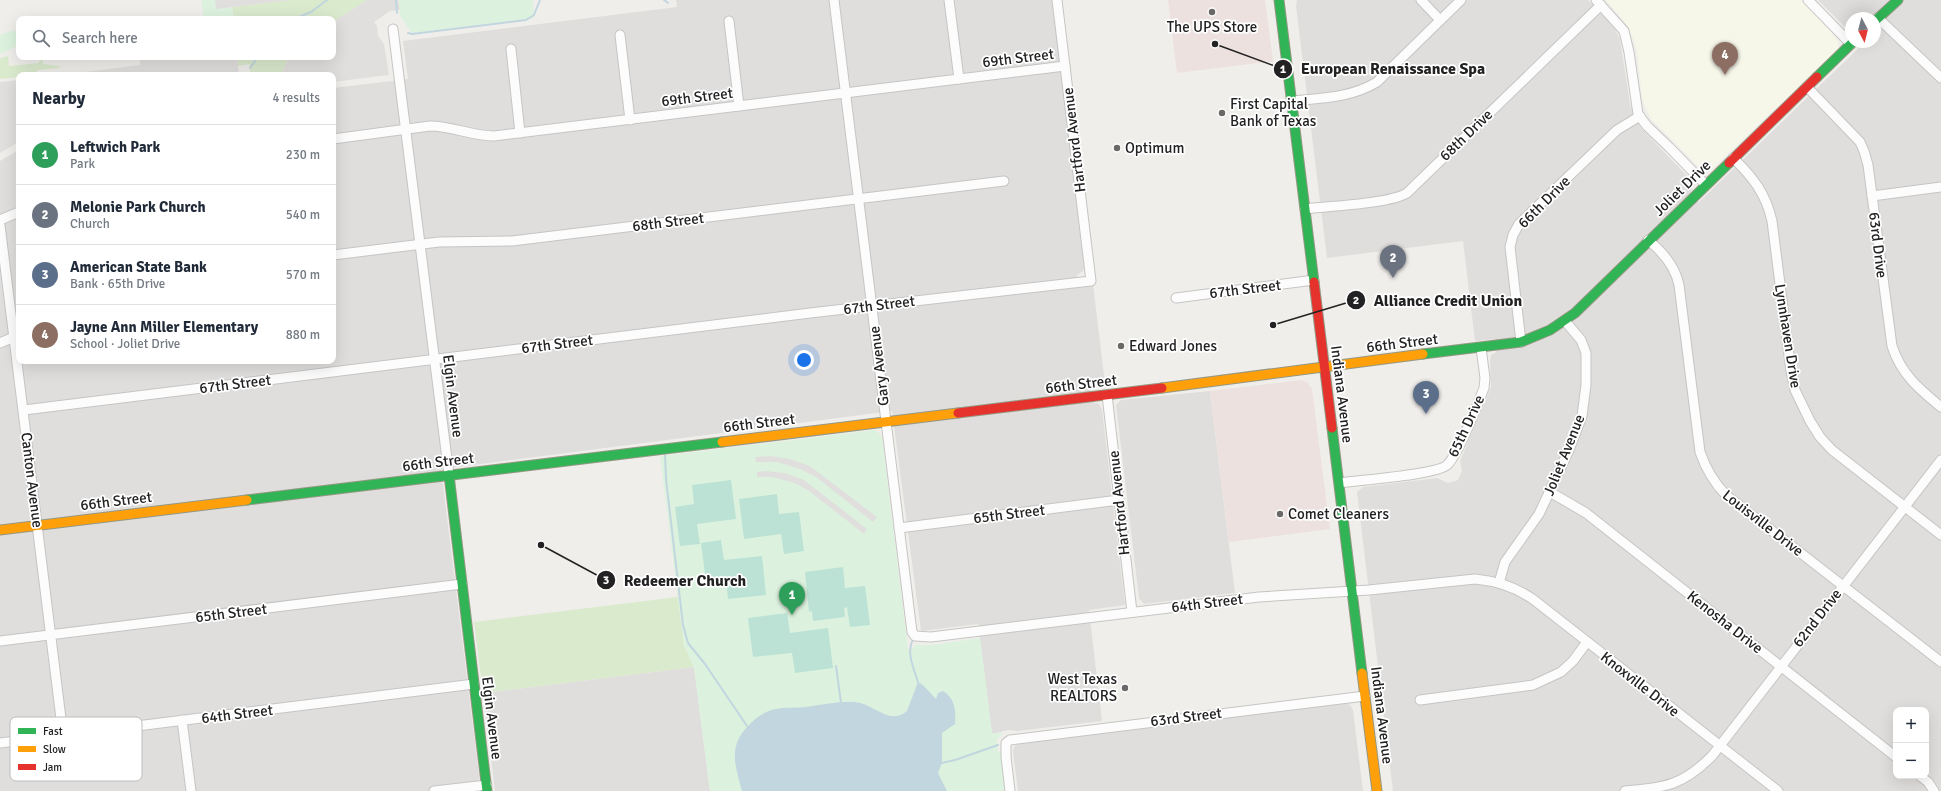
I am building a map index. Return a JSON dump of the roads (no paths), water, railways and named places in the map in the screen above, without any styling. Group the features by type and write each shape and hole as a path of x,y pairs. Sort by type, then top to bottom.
{"street":[{"name":"Gary Avenue","path":"834,0 912,632 915,636"},
{"path":"949,0 959,79"},
{"name":"Hartford Avenue","path":"1057,0 1091,280"},
{"name":"Indiana Avenue","path":"1279,0 1377,791"},
{"path":"1421,0 1440,20"},
{"path":"1292,101 1347,95 1367,88 1377,82 1460,0"},
{"path":"1808,0 1845,36"},
{"path":"1881,15 1898,0"},
{"path":"1598,3 1624,31 1629,52 1635,98 1640,116 1647,126 1669,146 1706,185"},
{"name":"68th Drive","path":"1305,209 1382,200 1398,197 1406,193 1598,3"},
{"path":"729,21 739,106"},
{"path":"1881,23 1941,78"},
{"name":"Elgin Avenue","path":"393,29 487,788"},
{"path":"620,35 630,120"},
{"name":"Joliet Drive","path":"1521,342 1542,336 1565,321 1847,48"},
{"path":"510,49 520,133"},
{"name":"69th Street","path":"336,139 441,126 488,136 520,133 1065,66"},
{"name":"63rd Drive","path":"1807,87 1860,142 1864,151 1868,165 1888,331 1894,352 1904,373 1916,386 1941,407"},
{"name":"66th Drive","path":"1521,342 1510,247 1513,235 1519,224 1616,130 1640,116"},
{"name":"Lynnhaven Drive","path":"1734,158 1758,185 1768,204 1772,221 1791,371 1801,405 1820,436 1832,450 1941,535"},
{"name":"68th Street","path":"336,255 452,241 518,240 1004,181"},
{"path":"1872,196 1941,187"},
{"path":"0,220 16,213"},
{"name":"Canton Avenue","path":"0,225 16,352"},
{"name":"Louisville Drive","path":"1648,240 1668,261 1676,273 1679,282 1700,452 1709,475 1726,495 1941,662"},
{"name":"67th Street","path":"24,410 1091,280"},
{"name":"67th Street","path":"1176,298 1314,280"},
{"name":"Joliet Avenue","path":"1499,583 1505,562 1532,527 1550,492 1577,432 1582,416 1587,371 1584,346 1581,340 1565,321"},
{"path":"0,343 14,337"},
{"name":"66th Street","path":"0,530 1107,395 1521,342"},
{"name":"65th Drive","path":"1339,483 1449,469 1484,388 1485,378 1481,348"},
{"name":"Canton Avenue","path":"18,364 61,717"},
{"name":"Hartford Avenue","path":"1107,395 1132,612"},
{"name":"62nd Drive","path":"1625,791 1669,785 1692,775 1720,746 1780,666 1941,460"},
{"name":"Kenosha Drive","path":"1550,492 1586,513 1893,755"},
{"name":"65th Street","path":"899,528 1119,500"},
{"name":"64th Street","path":"915,636 931,637 1259,596 1352,591 1475,579 1499,583"},
{"name":"Knoxville Drive","path":"1499,583 1523,593 1778,791"},
{"name":"65th Street","path":"0,641 462,584"},
{"path":"1420,700 1533,686 1561,672 1573,661 1586,642"},
{"name":"64th Street","path":"142,725 474,684"},
{"name":"63rd Street","path":"1010,791 1006,743 1026,737 1365,696"},
{"path":"182,720 190,791"},
{"name":"64th Street","path":"0,743 10,742"},
{"path":"1923,779 1934,791"},
{"path":"434,791 487,788"}],"water":[{"path":"918,682 924,686 936,699 938,693 943,691 950,697 954,705 955,724 942,733 942,763 938,773 947,791 742,791 737,773 735,749 742,734 760,715 780,708 855,702 869,706 888,715 900,715 907,711"}],"waterway":[{"path":"301,16 311,12 327,0"},
{"path":"396,0 397,13"},
{"path":"408,33 412,34 526,20 534,15 540,0"},
{"path":"664,0 668,3"},
{"path":"250,68 256,60"},
{"path":"665,455 666,479 683,625 688,643 705,664 747,726"},
{"path":"914,638 911,643 910,654 918,682"},
{"path":"836,666 841,703"},
{"path":"942,763 998,745"}],"place":[{"name":"The UPS Store","path":"1212,12"},
{"name":"European Renaissance Spa","path":"1215,44"},
{"name":"Jayne Ann Miller Elementary","path":"1725,75"},
{"name":"First Capital Bank of Texas","path":"1222,113"},
{"name":"Optimum","path":"1117,148"},
{"name":"Melonie Park Church","path":"1393,278"},
{"name":"Alliance Credit Union","path":"1273,325"},
{"name":"Edward Jones","path":"1121,346"},
{"name":"American State Bank","path":"1426,414"},
{"name":"Comet Cleaners","path":"1280,514"},
{"name":"Redeemer Church","path":"541,545"},
{"name":"Leftwich Park","path":"792,615"},
{"name":"West Texas REALTORS","path":"1125,688"}]}
